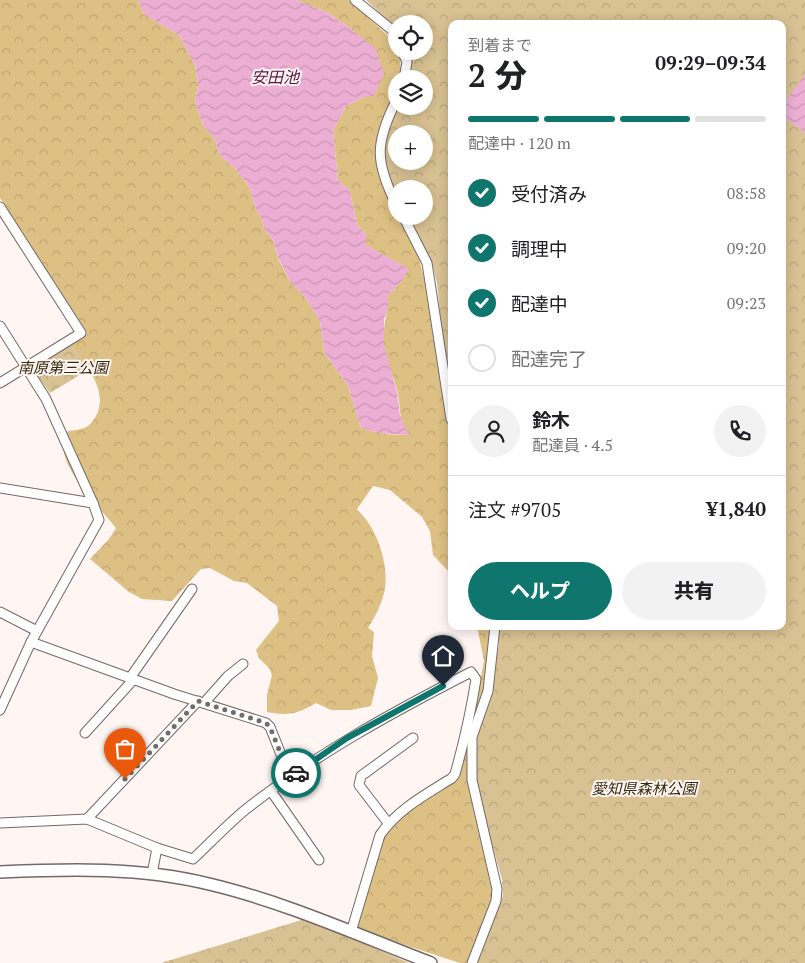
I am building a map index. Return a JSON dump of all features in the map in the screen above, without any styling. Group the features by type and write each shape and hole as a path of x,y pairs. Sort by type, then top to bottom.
{"street":[{"path":"356,0 388,27"},
{"path":"388,188 384,180 379,150 389,115"},
{"path":"0,207 81,333 0,383"},
{"path":"408,225 427,263 448,400"},
{"path":"0,326 46,399 98,520 31,642 0,710"},
{"path":"0,488 92,503"},
{"path":"85,733 132,678 192,589"},
{"path":"0,612 37,631"},
{"path":"351,932 380,836 388,823 402,810 452,778 455,774 488,691 495,630"},
{"path":"31,642 266,723 270,727 290,777"},
{"path":"87,820 201,702 243,664"},
{"path":"0,823 87,820 157,848 192,859 244,811 347,738 471,672 476,678 469,736 472,780 497,889 496,901 472,963"},
{"path":"388,823 359,785 361,776 413,738"},
{"path":"271,791 319,860"},
{"path":"152,874 157,848"},
{"path":"0,872 88,870 152,874 207,884 261,898 431,963"}],"green space":[{"path":"0,0 138,0 144,14 179,35 195,65 198,85 195,102 203,125 215,139 219,154 236,169 250,188 264,229 273,240 278,259 290,281 305,297 320,321 324,352 348,386 361,428 379,433 409,434 401,419 397,390 384,345 388,295 401,282 408,269 366,245 366,234 357,225 350,191 338,180 333,131 346,106 364,97 350,28 326,12 296,0 349,0 388,36 388,60 400,60 400,70 388,70 388,109 383,119 376,145 377,167 388,196 388,225 403,225 418,255 432,309 448,423 448,571 433,555 430,531 422,517 390,490 373,486 357,509 375,533 383,557 386,581 382,599 368,628 374,632 372,656 378,678 371,706 351,710 331,710 316,703 293,713 267,712 267,695 272,675 269,668 259,658 256,650 279,621 277,606 247,583 234,581 210,568 201,569 172,601 142,599 129,592 90,559 109,539 116,528 76,478 69,467 63,446 68,431 88,426 97,414 100,405 100,395 93,377 70,345 87,333 0,198"},
{"name":"愛知県森林公園","path":"366,0 805,0 805,963 476,963 482,943 503,896 502,879 480,802 476,777 475,737 487,708 490,695 499,644 499,630 786,630 786,20 448,20 448,377 437,283 432,263 412,225 433,225 433,180 390,180 387,172 386,150 388,136 388,170 433,170 433,125 392,125 395,115 433,115 433,70 410,70 411,61 433,60 433,15 388,15 388,21"},
{"name":"南原第三公園","path":"70,345 88,370 50,393 35,372 36,366"},
{"path":"478,630 491,630 484,691 477,713 472,721 484,661"},
{"path":"465,749 467,750 469,791 492,891 489,910 467,963 460,963 359,930 357,922 378,847 394,821 455,779"},
{"path":"308,918 409,963 161,963"}],"water":[{"name":"安田池","path":"138,0 296,0 326,12 376,49 384,74 374,96 364,97 346,106 333,131 338,180 350,191 357,225 366,234 366,245 409,269 401,282 388,295 388,308 384,319 384,345 397,392 400,415 410,435 379,433 361,428 348,386 324,352 320,321 305,297 290,281 278,258 273,240 264,229 250,188 236,169 219,154 215,139 203,125 195,102 198,85 195,65 179,35 144,14"},
{"path":"805,74 805,135 804,132 786,119 786,101"}],"way so far":[{"path":"125,779 198,701 266,723 270,727 290,777 296,773"}],"route":[{"path":"296,773 347,738 443,686"}]}
